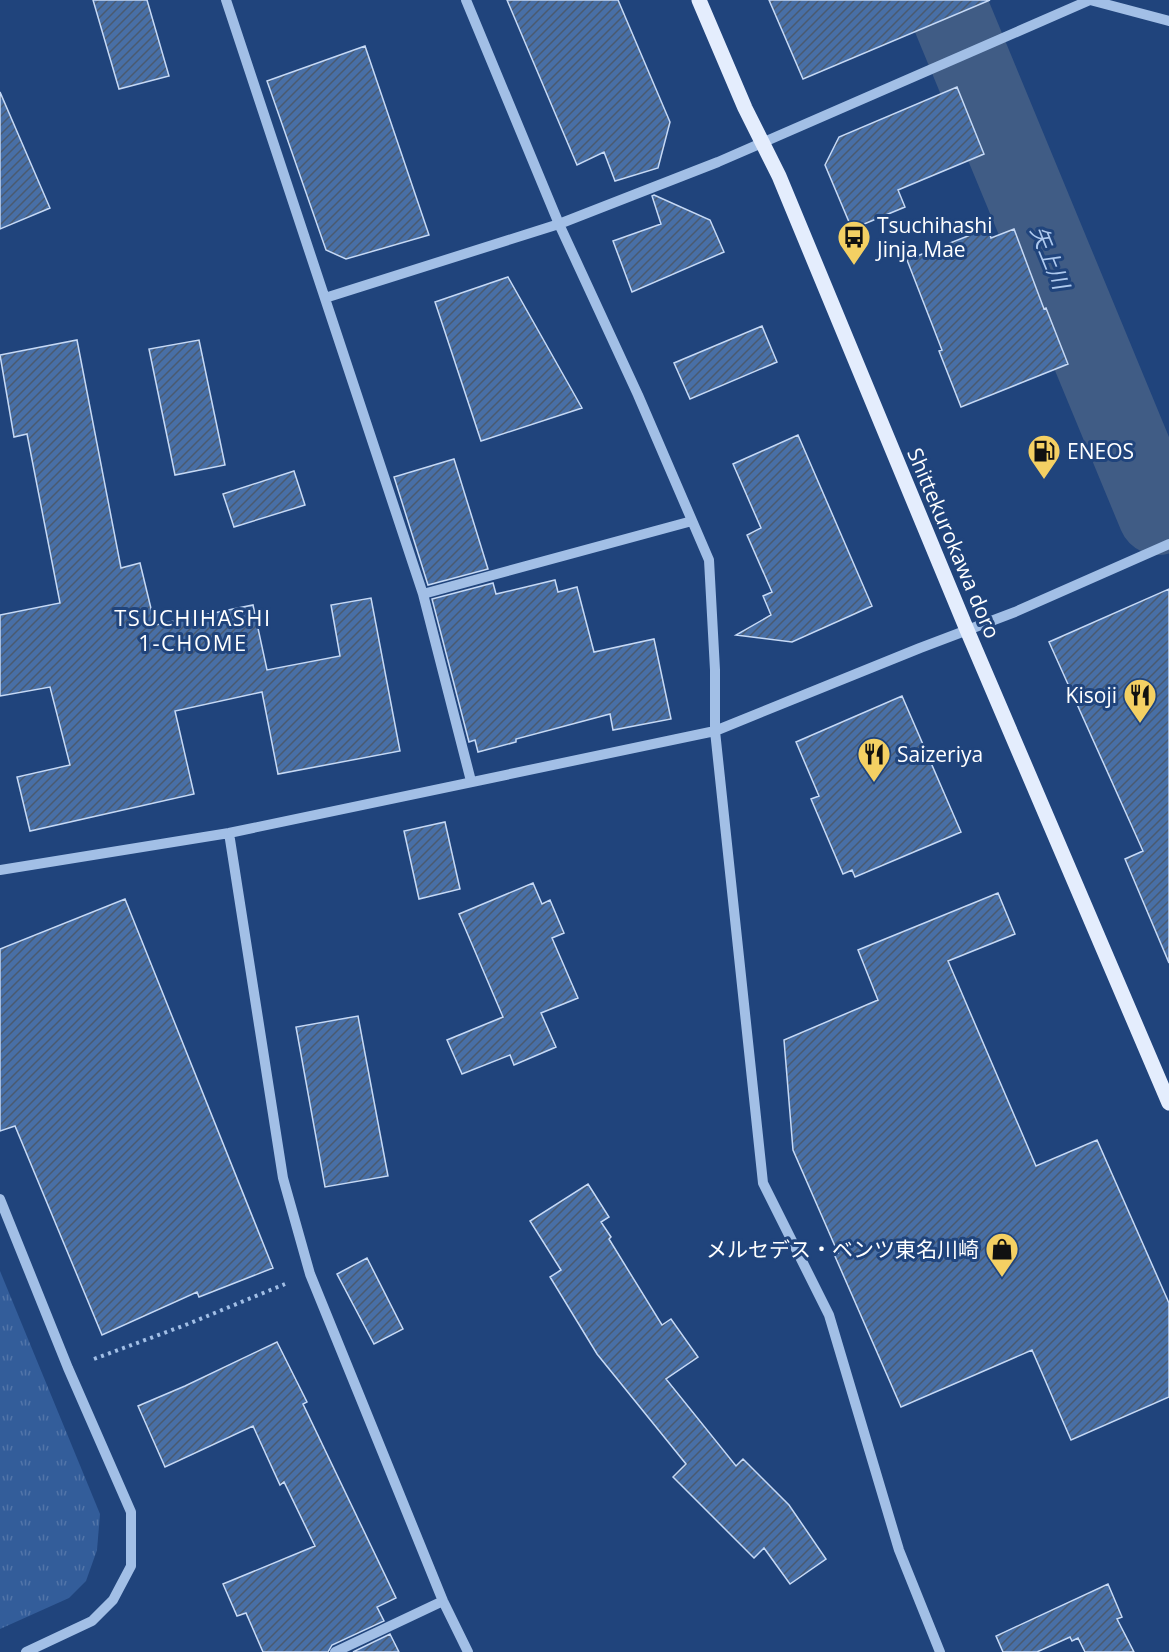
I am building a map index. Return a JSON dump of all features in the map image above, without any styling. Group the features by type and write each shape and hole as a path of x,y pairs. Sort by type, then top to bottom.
{"main road":[{"name":"Shittekurokawa doro","path":"699,0 762,144 779,176 967,630 1169,1103"}],"street":[{"path":"226,0 423,594 471,782"},
{"path":"466,0 559,224 638,395 709,560 716,670 715,731 763,1183 829,1315 899,1550 940,1652"},
{"path":"325,298 559,224 762,144 1090,0 1169,21"},
{"path":"423,594 692,521"},
{"path":"0,870 229,833 715,731 1015,612 1169,544"},
{"path":"229,833 283,1178 310,1274 443,1601 468,1652"},
{"path":"0,1198 68,1368 131,1512 131,1566 113,1600 92,1621 26,1652"},
{"path":"335,1652 443,1601"}],"path":[{"path":"68,1368 188,1324 310,1274"}],"green space":[{"path":"0,1271 100,1514 97,1550 86,1581 69,1598 0,1629"}],"building":[{"path":"93,0 147,0 169,76 119,89"},
{"path":"507,0 618,0 670,122 658,168 615,181 604,152 577,165"},
{"path":"769,0 990,0 803,79"},
{"path":"365,46 429,235 346,259 326,250 267,81"},
{"path":"957,87 984,154 898,190 905,207 852,229 825,165 839,137"},
{"path":"0,92 50,208 0,229"},
{"path":"652,196 710,220 724,252 632,292 613,241 661,224"},
{"path":"988,228 991,238 1014,229 1044,309 1046,308 1068,364 961,407 939,351 942,350 907,260"},
{"path":"508,277 582,408 481,441 435,302"},
{"path":"762,326 777,362 690,399 674,363"},
{"path":"77,340 121,568 140,563 155,625 253,605 267,670 340,656 331,605 371,598 400,751 278,774 262,692 175,711 194,794 30,831 17,777 70,765 50,687 0,696 0,615 60,603 27,434 14,437 0,355"},
{"path":"199,340 225,465 175,475 149,349"},
{"path":"798,435 872,606 792,642 736,635 771,615 763,596 772,592 747,535 761,528 733,464"},
{"path":"454,459 488,569 428,585 394,477"},
{"path":"294,471 305,505 234,527 223,494"},
{"path":"555,580 558,592 577,587 594,652 654,639 671,719 613,730 610,714 516,739 516,742 478,752 475,740 469,742 432,599 493,583 496,594"},
{"path":"1169,589 1169,963 1125,859 1143,851 1049,642"},
{"path":"902,696 961,832 855,877 852,870 843,874 811,799 819,796 796,742"},
{"path":"445,822 460,889 419,899 404,831"},
{"path":"533,883 542,904 550,900 564,933 552,938 578,998 541,1013 556,1047 514,1065 510,1055 462,1074 447,1040 503,1017 459,914"},
{"path":"998,893 1015,934 948,961 1036,1166 1097,1140 1169,1303 1169,1397 1071,1440 1032,1350 901,1407 834,1254 838,1253 793,1150 784,1040 878,1000 858,950"},
{"path":"125,899 273,1268 199,1297 197,1292 102,1335 15,1126 0,1131 0,949"},
{"path":"358,1016 388,1176 325,1187 296,1027"},
{"path":"588,1184 609,1217 601,1222 611,1237 609,1239 662,1325 671,1319 698,1357 666,1379 736,1466 743,1459 789,1505 826,1559 790,1584 764,1548 754,1558 673,1477 686,1464 597,1354 550,1277 561,1270 530,1221"},
{"path":"367,1258 403,1329 374,1344 337,1274"},
{"path":"277,1342 307,1402 303,1404 396,1598 377,1607 384,1621 332,1645 328,1652 263,1652 246,1613 237,1616 223,1584 315,1546 284,1482 280,1485 253,1426 165,1467 138,1406"},
{"path":"1108,1584 1122,1617 1117,1619 1134,1652 1085,1652 1078,1638 1072,1641 1070,1637 1037,1652 1003,1652 996,1636"},
{"path":"390,1634 399,1652 353,1652"}],"waterway":[{"name":"矢上川","path":"945,0 1158,515"}],"place":[{"name":"Tsuchihashi Jinja Mae","path":"854,266"},
{"name":"ENEOS","path":"1044,480"},
{"name":"Kisoji","path":"1140,724"},
{"name":"Saizeriya","path":"874,783"},
{"name":"メルセデス・ベンツ東名川崎","path":"1002,1278"}],"district":[{"name":"TSUCHIHASHI 1-CHOME","path":"193,630"}]}
